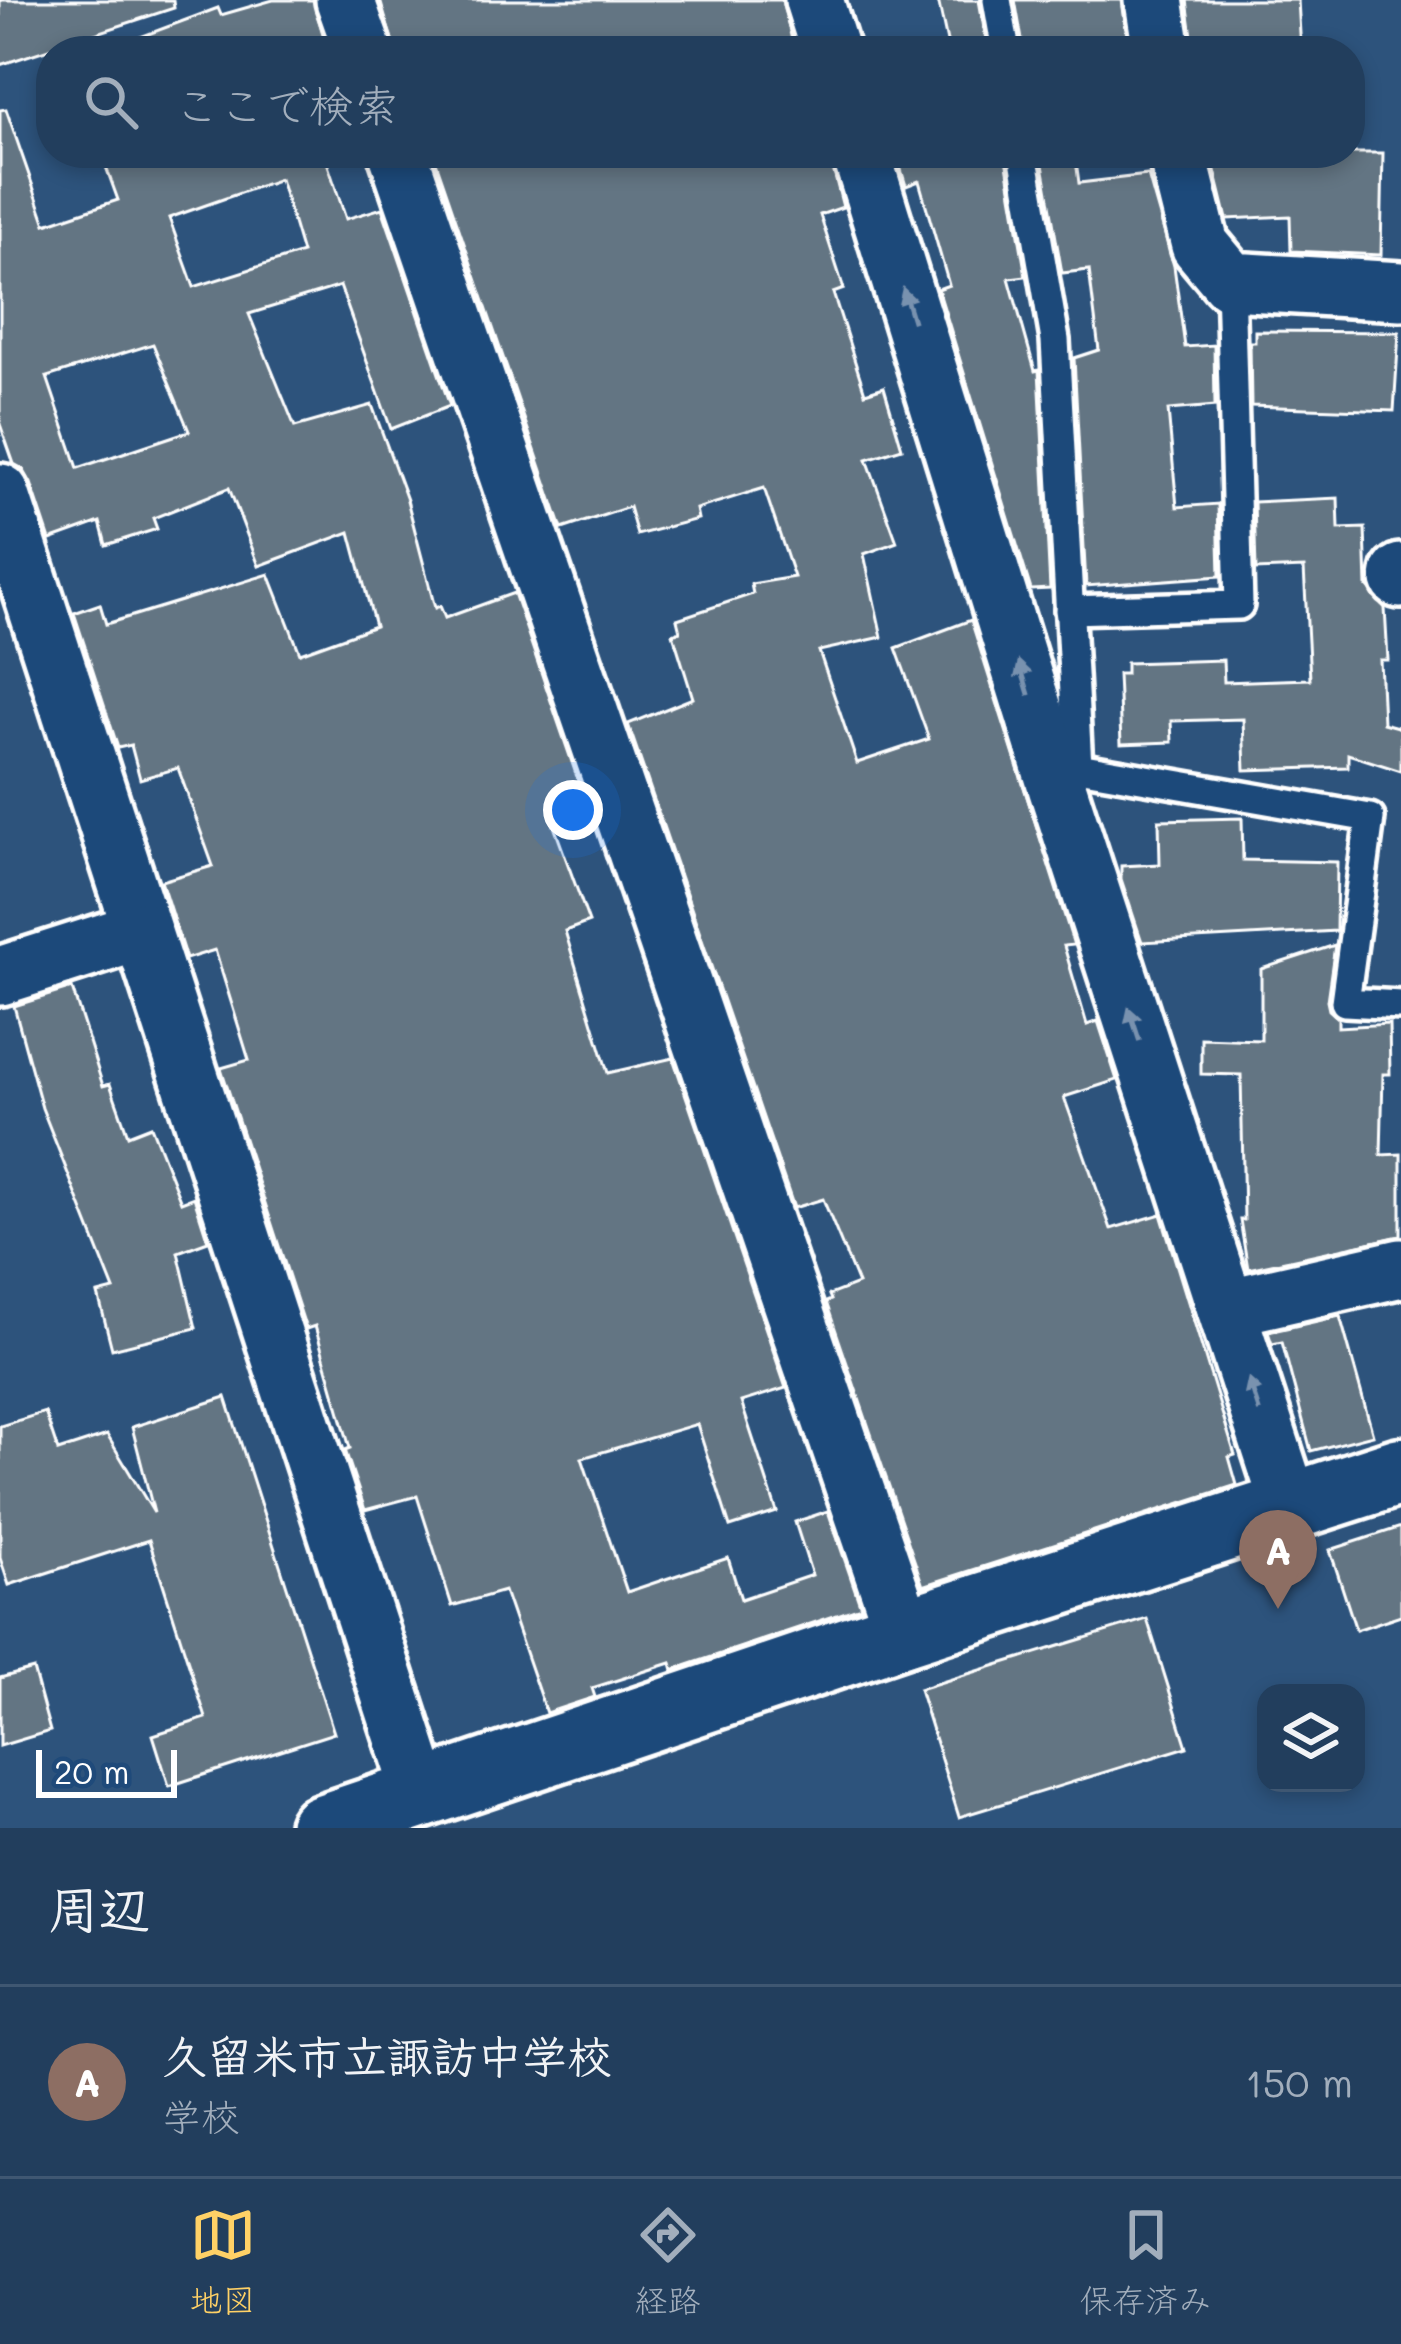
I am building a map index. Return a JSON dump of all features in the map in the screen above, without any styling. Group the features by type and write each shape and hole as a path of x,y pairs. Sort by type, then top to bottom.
{"street":[{"path":"345,0 358,36"},
{"path":"814,0 825,36"},
{"path":"1154,0 1160,36"},
{"path":"403,168 904,1631"},
{"path":"866,168 1068,778 1226,1308 1291,1506"},
{"path":"1181,168 1200,245 1230,281 1401,291"},
{"path":"0,494 423,1796"},
{"path":"0,976 140,931"},
{"path":"1226,1308 1401,1268"},
{"path":"322,1828 904,1631 1401,1471"}],"lane":[{"path":"997,0 1003,36"},
{"path":"1026,168 1055,340 1069,610 1068,778 1370,818 1345,1002 1401,1005"},
{"path":"1069,610 1239,605 1230,281"}],"building":[{"path":"0,0 173,0 174,8 89,36 36,36 36,53 0,65"},
{"path":"273,0 313,0 324,36 143,36 218,8 221,15"},
{"path":"380,0 782,0 791,36 391,36"},
{"path":"938,0 979,0 985,36 946,36"},
{"path":"1015,0 1122,0 1127,36 1021,36"},
{"path":"1187,0 1298,0 1300,36 1192,36"},
{"path":"6,109 46,224 118,200 106,168 329,168 346,219 382,208 450,406 391,429 340,286 249,314 295,427 372,405 407,500 435,608 440,606 445,618 514,593 589,812 554,826 589,922 565,931 608,1073 673,1058 786,1388 741,1402 777,1512 730,1527 697,1424 582,1458 627,1592 728,1558 741,1599 812,1575 795,1522 828,1511 861,1607 673,1670 671,1663 592,1688 595,1697 546,1713 504,1591 452,1606 417,1496 365,1510 315,1326 306,1329 221,1068 249,1060 215,950 186,959 161,881 213,866 178,768 140,779 131,745 118,748 74,613 100,604 106,624 269,574 300,653 375,626 350,532 259,566 229,488 153,518 157,529 106,545 100,522 50,540 31,483 14,464 0,424 0,110","holes":["280,179 302,253 194,287 169,218","153,344 189,431 78,468 47,377"]},
{"path":"1365,153 1383,153 1381,255 1291,251 1290,216 1227,219 1214,168 1365,168"},
{"path":"438,168 833,168 843,207 820,215 844,289 833,293 865,393 884,387 902,448 867,459 897,542 864,554 882,637 819,651 857,763 929,739 896,648 971,620 1074,945 1064,946 1087,1025 1098,1021 1117,1080 1064,1097 1111,1229 1161,1214 1235,1455 1229,1457 1237,1485 923,1586 826,1302 831,1300 829,1295 858,1284 823,1199 794,1208 628,724 693,698 673,634 680,631 677,619 753,594 751,584 794,577 764,488 696,509 698,519 637,535 629,507 562,529"},
{"path":"901,168 1008,168 1026,276 1009,278 1035,371 1039,370 1050,589 1031,590 938,289 949,285 919,181 906,186"},
{"path":"1044,168 1077,168 1079,183 1148,175 1174,266 1185,347 1214,345 1215,406 1168,410 1177,507 1218,504 1220,576 1086,586 1074,358 1099,350 1089,270 1062,273"},
{"path":"1255,331 1399,332 1394,411 1251,406 1250,342 1255,342"},
{"path":"1338,498 1339,529 1365,528 1367,586 1385,608 1388,660 1380,660 1383,723 1401,728 1401,771 1348,754 1348,767 1245,770 1243,719 1171,721 1172,742 1121,744 1118,674 1126,674 1126,663 1223,660 1224,682 1310,679 1304,568 1256,570 1254,502"},
{"path":"1242,818 1243,860 1337,862 1336,931 1142,942 1121,866 1160,864 1159,820"},
{"path":"1335,945 1327,1001 1338,1027 1389,1024 1390,1074 1383,1074 1381,1155 1401,1154 1401,1236 1248,1269 1240,1220 1244,1220 1241,1075 1201,1074 1201,1038 1261,1040 1261,969"},
{"path":"72,988 103,1086 110,1084 128,1135 151,1126 181,1202 194,1197 208,1241 178,1252 196,1328 112,1349 98,1294 114,1290 42,1108 14,1006"},
{"path":"1340,1316 1373,1435 1311,1451 1282,1342 1272,1344 1268,1332"},
{"path":"226,1397 334,1733 169,1786 153,1735 206,1718 149,1540 9,1585 0,1558 0,1426 45,1412 58,1451 107,1435 154,1513 132,1427"},
{"path":"1401,1527 1401,1615 1356,1630 1330,1550"},
{"path":"1147,1619 1187,1747 959,1817 919,1689"},
{"path":"33,1669 50,1731 0,1746 0,1678"}],"place":[{"name":"久留米市立諏訪中学校","path":"1278,1609"}]}
